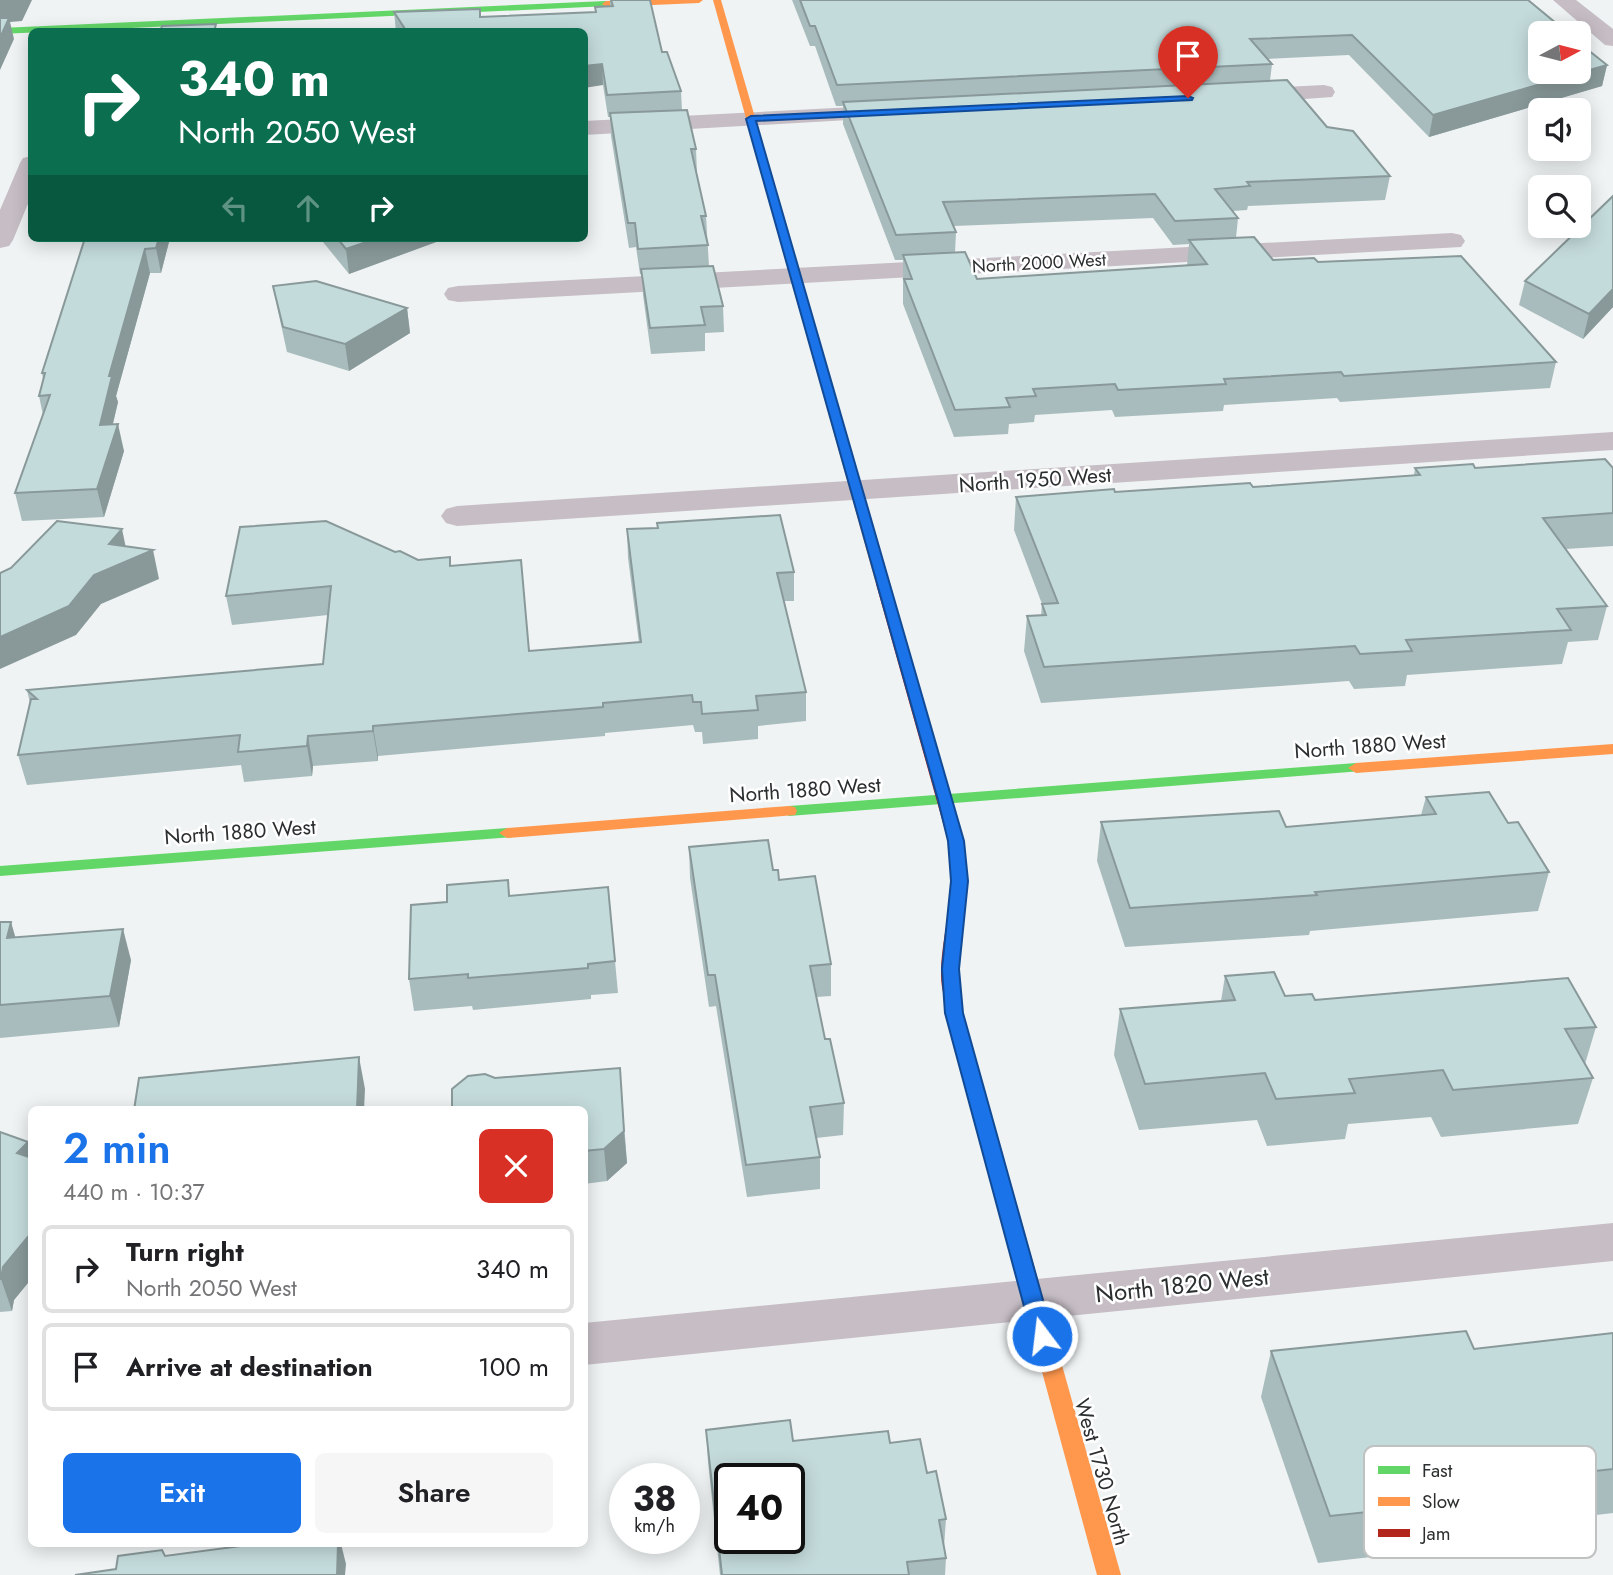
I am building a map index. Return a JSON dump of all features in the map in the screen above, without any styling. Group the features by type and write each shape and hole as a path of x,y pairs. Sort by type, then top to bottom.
{"street":[{"path":"107,28 699,0"},
{"name":"West 1730 North","path":"717,0 946,800 956,841 960,881 950,969 954,1013 1109,1575"},
{"path":"1563,0 1613,40"},
{"path":"0,31 28,30"},
{"path":"1226,97 1324,92"},
{"path":"588,128 919,111"},
{"path":"0,240 28,173"},
{"name":"North 2000 West","path":"458,294 1452,240"},
{"name":"North 1950 West","path":"457,516 1613,441"},
{"name":"North 1880 West","path":"0,871 1613,750"},
{"name":"North 1820 West","path":"588,1344 1613,1242"}],"building":[{"path":"611,0 650,0 662,52 667,52 681,91 607,95 602,64 588,66 588,28 404,28 394,12 480,9 480,17 596,12 595,7 613,6"},
{"path":"800,0 1528,0 1553,21 1528,21 1528,84 1541,84 1433,115 1352,35 1250,39 1272,64 837,85 815,26 810,26"},
{"path":"0,18 9,18 0,38"},
{"path":"216,24 215,28 161,28"},
{"path":"1591,52 1607,65 1591,70"},
{"path":"1287,80 1327,127 1353,131 1390,176 1247,182 1250,186 1215,189 1238,218 1175,221 1155,194 943,202 956,232 896,235 843,102"},
{"path":"687,110 696,149 691,149 706,216 701,216 708,245 638,249 635,223 628,223 610,113"},
{"path":"1613,196 1613,289 1589,314 1525,281 1570,238 1591,238 1591,217"},
{"path":"1254,237 1273,260 1314,258 1318,262 1461,256 1556,362 1344,376 1341,372 1224,379 1226,384 1118,390 1115,384 1033,389 1036,396 1006,398 1010,407 955,410 904,279 912,279 903,255 965,252 977,279 1207,264 1189,240"},
{"path":"84,242 158,242 156,248 145,249 109,376 112,376 100,425 118,424 97,489 15,493 50,395 39,396 45,373 42,373"},
{"path":"340,242 366,242 346,249"},
{"path":"713,266 723,306 701,307 705,325 650,328 641,269"},
{"path":"316,281 407,308 345,344 283,327 273,286"},
{"path":"1605,459 1613,468 1613,513 1543,518 1607,606 1557,609 1571,630 1406,640 1412,651 1360,654 1355,646 1044,667 1027,616 1046,615 1042,604 1058,603 1016,497 1114,489 1115,492 1250,483 1253,487 1420,475 1415,468 1473,464 1475,468"},
{"path":"780,515 794,572 777,573 806,692 756,696 758,710 702,714 701,702 693,702 692,695 603,703 603,707 373,726 373,731 308,736 307,746 238,752 240,735 18,755 31,699 37,699 27,690 323,664 331,586 226,596 240,527 326,521 418,560 450,557 450,566 521,560 529,651 641,642 627,529 658,528 657,523"},
{"path":"57,521 122,529 109,544 153,550 94,575 69,606 0,637 0,573 11,568"},
{"path":"1489,792 1508,823 1518,822 1549,872 1315,892 1317,895 1130,908 1101,822 1279,811 1286,827 1436,814 1426,797"},
{"path":"768,840 773,870 778,870 779,880 815,876 831,964 810,966 825,1039 830,1039 844,1103 810,1107 820,1157 746,1165 715,975 708,975 689,847"},
{"path":"508,880 509,896 608,887 615,961 588,964 588,968 468,978 468,974 409,979 411,905 447,902 447,885"},
{"path":"0,922 11,922 7,938 123,929 110,996 0,1005"},
{"path":"1274,972 1285,996 1312,994 1315,1000 1568,978 1596,1027 1565,1029 1593,1078 1453,1090 1443,1070 1349,1079 1355,1093 1276,1099 1265,1073 1145,1084 1120,1009 1235,1000 1225,976"},
{"path":"359,1057 357,1106 135,1106 139,1078"},
{"path":"620,1068 624,1131 604,1149 588,1151 588,1106 452,1106 452,1089 468,1076 485,1074 495,1078"},
{"path":"0,1132 28,1142 17,1153 28,1157 28,1237 3,1267 0,1279"},
{"path":"1466,1331 1474,1349 1613,1333 1613,1469 1596,1471 1596,1446 1364,1446 1364,1512 1330,1516 1271,1351"},
{"path":"790,1420 793,1441 888,1431 890,1443 920,1439 927,1473 936,1471 946,1519 939,1520 946,1558 907,1562 909,1575 722,1575 720,1554 805,1554 805,1463 714,1463 714,1502 706,1430"},
{"path":"233,1547 338,1547 337,1575 75,1575 116,1569 118,1556 162,1550 165,1556"}],"traffic: fast":[{"path":"67,28 606,4"},
{"path":"0,31 28,30"},
{"path":"789,811 1356,768"},
{"path":"0,871 507,833"}],"traffic: slow":[{"path":"606,4 699,0"},
{"path":"717,0 883,584"},
{"path":"1356,768 1613,749"},
{"path":"507,833 789,811"},
{"path":"952,996 954,1013 1109,1575"}],"traffic: jam":[{"path":"883,584 956,841 960,881 950,969 952,996"}],"route":[{"path":"1042,1336 954,1013 950,969 960,881 956,841 751,119 1188,98"}]}
